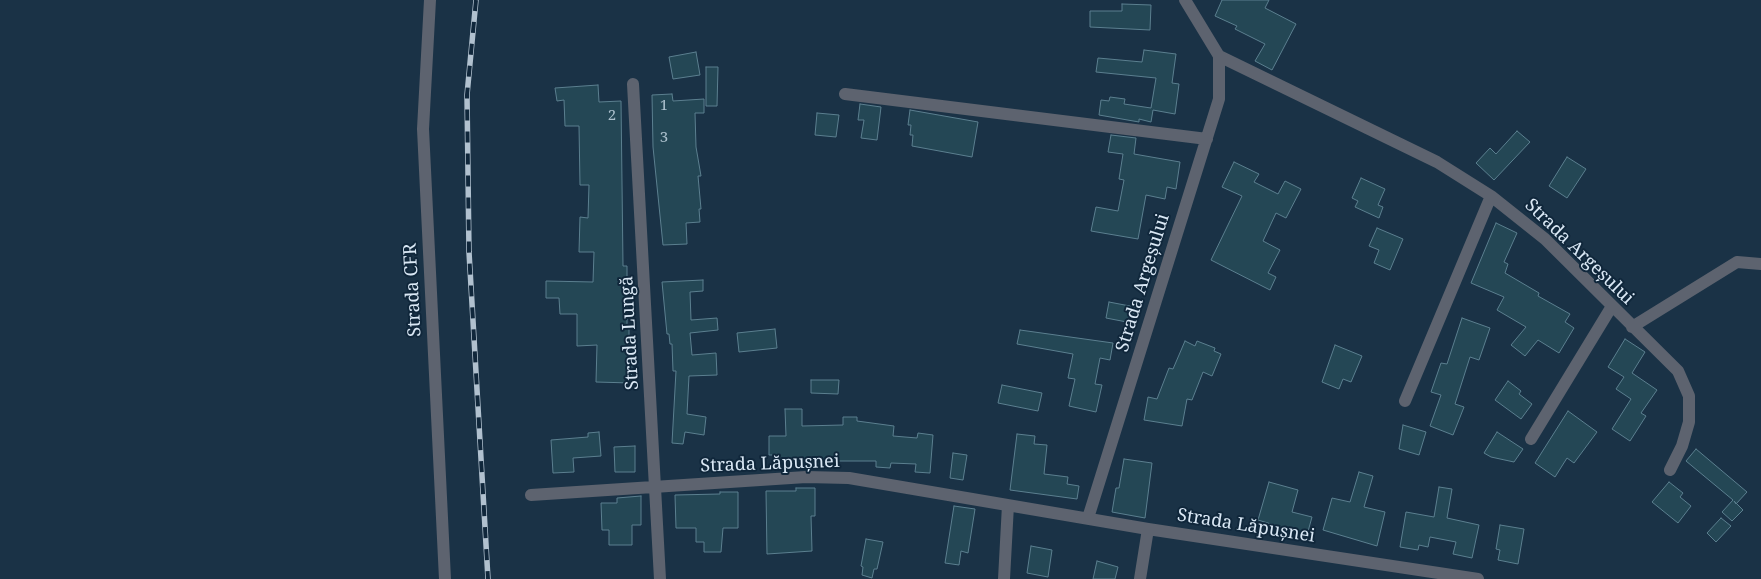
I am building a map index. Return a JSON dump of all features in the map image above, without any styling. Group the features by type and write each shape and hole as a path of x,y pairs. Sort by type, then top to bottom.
{"street":[{"name":"Strada CFR","path":"430,0 424,129 445,579"},
{"path":"1185,0 1219,56"},
{"name":"Strada Argeșului","path":"1088,518 1219,99 1219,56 1437,162 1490,196 1545,239 1678,371 1689,396 1689,422 1682,446 1670,470"},
{"name":"Strada Lungă","path":"633,84 660,579"},
{"path":"845,94 1206,139"},
{"path":"1405,401 1490,196"},
{"path":"1632,327 1737,262 1761,264"},
{"path":"1531,438 1612,306"},
{"name":"Strada Lăpușnei","path":"531,495 806,477 849,478 1148,528 1478,579"},
{"path":"1004,579 1008,505"},
{"path":"1140,579 1148,528"}],"building":[{"path":"1222,0 1269,0 1265,8 1296,24 1272,70 1255,61 1265,44 1235,29 1237,26 1215,16"},
{"path":"1122,4 1151,5 1150,30 1090,27 1090,11 1122,11"},
{"path":"1144,50 1176,54 1172,83 1179,84 1175,114 1153,110 1151,122 1139,119 1139,122 1099,115 1101,100 1109,101 1110,97 1125,99 1124,104 1151,108 1156,78 1096,72 1098,58 1142,62"},
{"path":"696,52 700,75 673,79 669,57"},
{"path":"706,67 718,67 717,106 706,106"},
{"path":"598,85 599,102 621,101 623,266 627,266 627,326 629,326 629,363 632,363 631,383 596,382 597,345 577,346 577,314 560,314 559,298 546,298 546,281 593,282 594,252 579,252 580,217 588,218 589,185 580,185 579,126 565,126 564,100 557,101 555,88"},
{"path":"672,94 673,101 704,99 704,113 695,113 696,147 701,176 698,176 701,209 699,209 700,222 686,223 687,244 663,245 653,147 652,95"},
{"path":"860,104 881,107 877,140 861,138 864,120 858,120"},
{"path":"910,110 978,122 972,157 912,146 913,135 910,135 911,125 908,125"},
{"path":"817,113 839,115 836,137 815,135"},
{"path":"1517,131 1530,142 1494,180 1476,163 1490,148 1496,154"},
{"path":"1111,135 1136,138 1134,154 1180,162 1176,189 1167,187 1165,199 1146,195 1138,239 1091,231 1096,207 1118,211 1124,180 1119,179 1123,154 1108,152"},
{"path":"1567,157 1586,169 1567,198 1549,186"},
{"path":"1234,162 1259,174 1254,182 1278,194 1285,181 1301,189 1286,218 1276,213 1263,241 1280,250 1268,273 1276,277 1270,290 1211,260 1242,196 1222,187"},
{"path":"1361,178 1385,189 1378,205 1383,207 1379,218 1355,207 1358,201 1352,198"},
{"path":"1496,223 1517,233 1504,262 1508,264 1505,273 1539,293 1538,296 1570,314 1565,322 1574,328 1559,353 1538,340 1525,356 1511,345 1526,327 1497,310 1504,297 1471,283"},
{"path":"1377,228 1403,239 1390,270 1374,263 1379,250 1369,246"},
{"path":"703,280 703,291 690,292 691,320 717,318 718,330 690,333 692,355 716,353 717,375 689,376 687,414 706,417 704,435 685,432 683,444 672,443 676,371 673,371 672,344 670,344 669,334 667,334 662,282"},
{"path":"1109,302 1135,307 1132,323 1106,318"},
{"path":"1462,318 1490,328 1479,360 1470,357 1455,404 1464,407 1453,435 1430,426 1441,395 1431,392 1441,363 1447,364"},
{"path":"775,329 777,348 739,352 737,333"},
{"path":"1020,330 1113,343 1110,360 1100,358 1095,384 1102,385 1096,412 1069,406 1075,379 1068,378 1073,354 1017,344"},
{"path":"1625,339 1645,352 1632,373 1657,390 1641,413 1646,416 1630,441 1612,429 1631,399 1616,389 1624,377 1608,367"},
{"path":"1185,341 1195,346 1197,341 1215,348 1214,351 1221,354 1212,376 1203,372 1192,400 1187,399 1182,426 1144,420 1148,397 1157,399 1169,368 1173,369"},
{"path":"1335,345 1362,356 1351,382 1343,379 1339,389 1322,382"},
{"path":"811,380 839,380 838,394 811,393"},
{"path":"1508,381 1521,391 1519,394 1532,404 1521,419 1495,400"},
{"path":"1002,385 1042,393 1038,411 998,403"},
{"path":"785,409 802,409 802,426 843,425 843,417 857,417 857,421 894,426 893,436 917,438 918,433 933,435 930,473 915,472 916,464 891,463 890,468 876,467 876,461 830,461 830,464 809,464 809,461 776,462 776,455 769,455 769,436 786,436"},
{"path":"1568,411 1597,432 1574,463 1567,458 1555,477 1535,463"},
{"path":"1403,425 1426,432 1419,455 1399,449"},
{"path":"599,432 601,456 573,458 574,472 553,473 551,440 588,437 588,433"},
{"path":"1497,432 1523,449 1514,462 1491,457 1484,453"},
{"path":"1017,434 1035,436 1034,444 1047,445 1044,474 1068,477 1067,484 1079,486 1077,499 1010,490"},
{"path":"635,446 635,472 615,472 614,447"},
{"path":"1696,449 1747,492 1736,503 1743,510 1732,521 1722,512 1733,500 1686,461"},
{"path":"953,453 967,455 963,480 950,478"},
{"path":"1124,459 1152,463 1145,518 1112,512 1116,488 1119,488"},
{"path":"1359,472 1373,476 1364,507 1385,512 1377,546 1323,530 1332,498 1350,502"},
{"path":"1269,482 1298,490 1292,512 1312,517 1307,535 1258,520"},
{"path":"1669,482 1683,493 1680,497 1691,506 1678,523 1652,502"},
{"path":"1439,487 1452,489 1447,518 1479,525 1472,558 1453,554 1456,542 1430,537 1428,547 1419,545 1418,550 1400,547 1406,512 1434,517"},
{"path":"796,488 815,488 815,516 811,516 812,551 767,554 766,491 796,491"},
{"path":"720,492 738,492 738,528 723,528 721,552 704,552 704,542 696,542 696,528 676,528 675,495 720,494"},
{"path":"641,496 641,525 632,525 632,545 609,545 609,530 602,530 601,503 617,503 617,498"},
{"path":"954,506 975,509 968,553 961,551 959,565 945,563"},
{"path":"1721,518 1731,526 1716,542 1707,533"},
{"path":"1500,525 1524,529 1518,564 1498,560 1500,550 1496,549"},
{"path":"866,539 883,542 877,569 874,569 872,578 862,575 863,567 861,566"},
{"path":"1031,546 1052,550 1048,577 1027,573"},
{"path":"1097,561 1118,567 1115,579 1093,579"}],"railway":[{"path":"476,0 467,95 469,252 488,579"}]}
